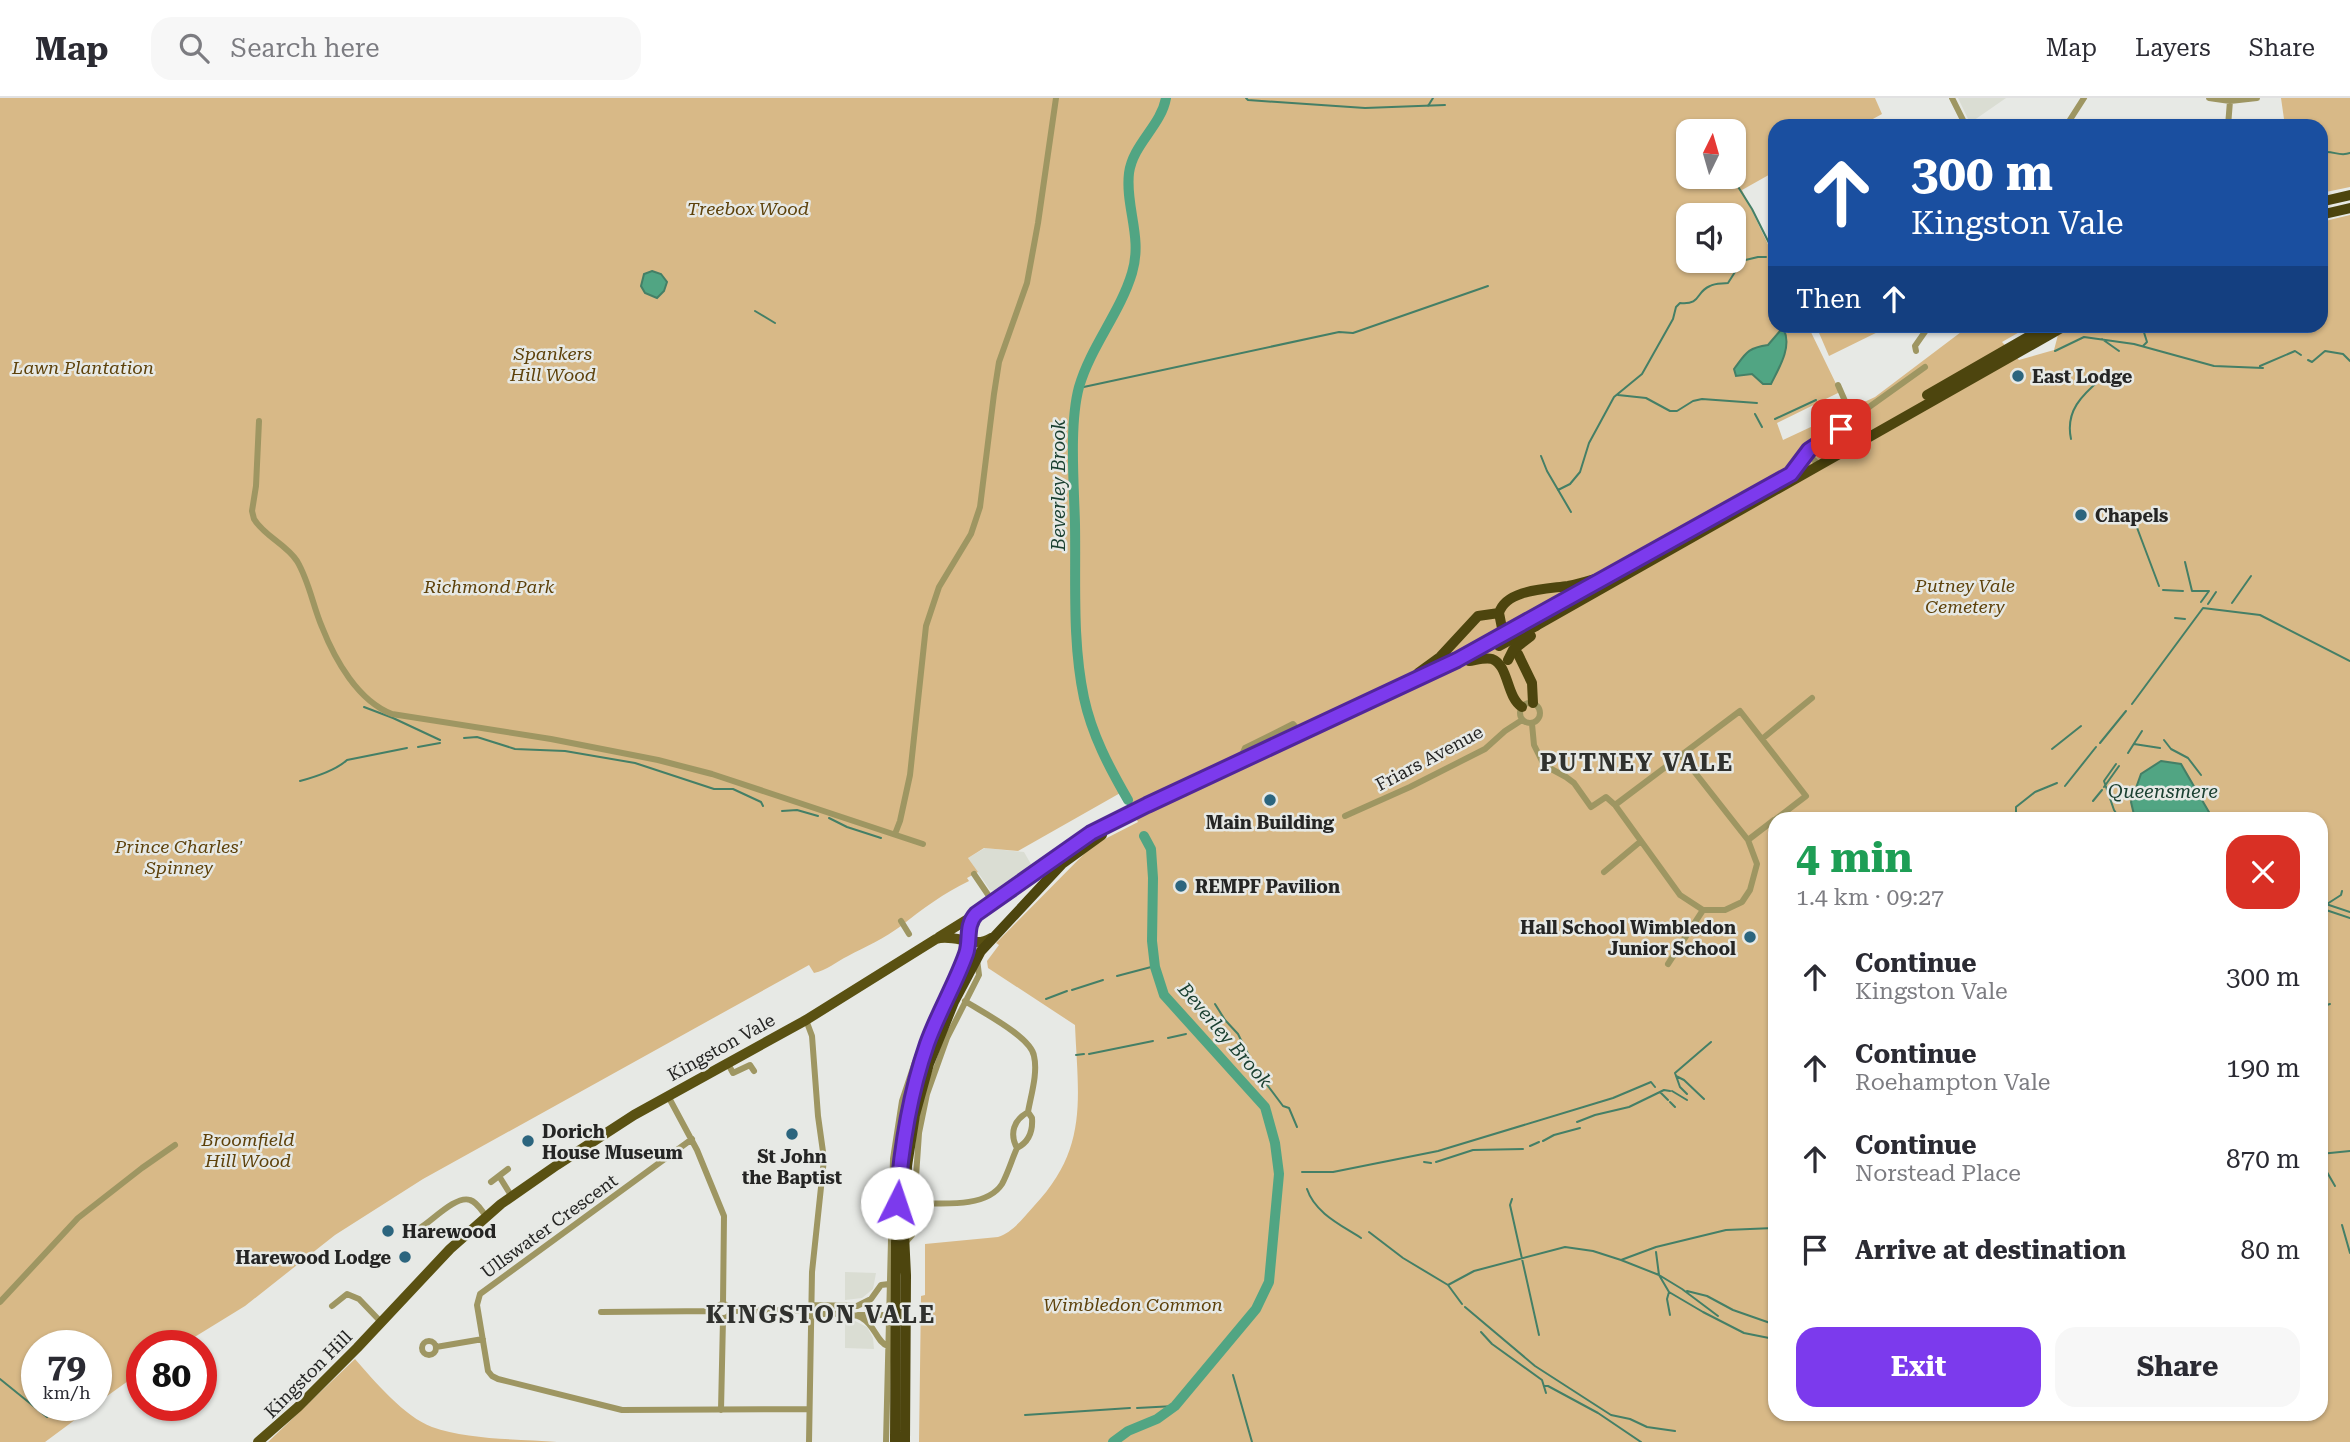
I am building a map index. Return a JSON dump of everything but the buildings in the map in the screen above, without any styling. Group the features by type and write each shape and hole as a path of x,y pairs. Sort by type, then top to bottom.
{"highway":[{"path":"2328,200 2350,195"},
{"path":"2328,213 2350,208"},
{"path":"895,1442 897,1203 904,1132 918,1062 965,956 969,925 976,914 1093,836 1238,762 1500,638 1560,616 1569,607 1811,462 2035,333"},
{"path":"1506,676 1513,650 1533,627 1617,572 1811,462 2052,333"},
{"path":"1500,638 1499,613 1506,602 1534,589 1567,586 1617,572"},
{"path":"1370,701 1433,663 1478,616 1499,613"},
{"path":"905,1442 907,1166 919,1098 945,1023 976,958 991,938 1062,864 1093,836 1469,661 1500,638"},
{"path":"1469,661 1492,659 1506,676 1512,698 1527,705 1532,683 1513,657"}],"main road":[{"name":"Kingston Vale","path":"379,1324 429,1270 486,1216 557,1164 668,1096 806,1020 916,946 936,939 976,914"},
{"path":"936,939 947,937 982,942 991,938"},
{"name":"Kingston Hill","path":"258,1442 298,1407 379,1324"}],"street":[{"path":"895,834 910,775 926,626 939,587 971,534 980,507 993,394 999,362 1027,283 1056,98"},
{"path":"1952,98 1962,119"},
{"path":"2070,119 2084,98"},
{"path":"2209,98 2230,101 2257,98"},
{"path":"2229,119 2230,101"},
{"path":"1916,351 1915,346 1924,333"},
{"path":"1811,462 1857,418 1925,367"},
{"path":"1838,385 1857,418"},
{"path":"258,424 256,486 252,511 254,519 295,558 334,651 362,694 384,711 658,760 923,844"},
{"path":"1762,738 1812,698"},
{"path":"1527,705 1539,707 1541,712 1539,719 1532,724 1522,720 1520,713 1527,705"},
{"path":"1615,805 1740,711 1806,796 1785,812"},
{"name":"Friars Avenue","path":"1345,816 1485,749 1504,731 1522,720"},
{"path":"1532,724 1534,745 1544,765 1566,776 1577,786 1591,807 1606,797 1615,805 1680,895 1703,909 1725,910 1742,902 1746,897 1757,864 1748,840 1682,756"},
{"path":"1748,840 1768,825"},
{"path":"1604,872 1641,841"},
{"path":"974,874 993,902"},
{"path":"1668,964 1703,909"},
{"path":"901,921 909,934"},
{"path":"905,1243 911,1238 919,1133 927,1094 942,1050 979,974 976,958"},
{"path":"913,1203 969,1201 988,1197 1002,1184 1017,1148 1024,1144 1032,1127 1032,1118 1028,1112 1035,1066 1033,1051 1017,1035 965,1001"},
{"path":"806,1020 812,1036 824,1160 813,1247 809,1442"},
{"path":"727,1062 731,1077 750,1065 754,1071"},
{"path":"886,1442 886,1315 893,1158 902,1101 918,1062"},
{"path":"668,1096 692,1139 724,1216 723,1304"},
{"path":"1017,1148 1012,1133 1015,1122 1028,1112"},
{"name":"Ullswater Crescent","path":"692,1139 480,1294 477,1305 488,1371 498,1379 622,1410 809,1409"},
{"path":"0,1303 78,1218 175,1145"},
{"path":"491,1182 508,1169"},
{"path":"499,1176 512,1197"},
{"path":"420,1228 454,1203 464,1199 474,1202 486,1216"},
{"path":"730,1311 811,1310 857,1306 871,1299 879,1287 887,1284"},
{"path":"332,1306 347,1294 359,1299 379,1324"},
{"path":"723,1304 730,1311"},
{"path":"715,1311 723,1304"},
{"path":"811,1310 886,1315"},
{"path":"601,1312 715,1311"},
{"path":"715,1311 718,1317 723,1319"},
{"path":"723,1319 730,1311"},
{"path":"856,1315 873,1327 880,1342 888,1346"},
{"path":"721,1409 723,1319"},
{"path":"436,1347 483,1339"}],"shaded area":[{"path":"1958,98 2006,98 1976,119 1968,119"},
{"path":"985,848 1024,852 1032,866 998,891 990,890 968,858"},
{"path":"845,1272 876,1273 873,1289 862,1298 845,1300"},
{"path":"845,1321 855,1321 867,1327 873,1338 874,1349 845,1348"}],"green space":[{"path":"0,98 1875,98 1882,114 1873,119 1768,119 1768,175 1746,188 1746,119 1676,119 1676,189 1744,189 1768,244 1768,333 1811,333 1840,392 1777,423 1783,440 1875,397 1960,333 2018,333 2002,342 2019,360 2054,350 2058,335 2062,333 2328,333 2328,220 2350,215 2350,1442 919,1442 921,1296 925,1295 925,1244 998,1237 1013,1228 1052,1185 1064,1164 1076,1121 1078,1076 1075,1025 988,968 987,961 999,945 996,943 1085,853 1101,841 1138,822 1122,792 1018,851 984,848 968,858 978,872 967,878 969,881 901,926 819,972 814,973 809,965 423,1179 335,1235 245,1306 206,1330 126,1330 126,1382 112,1393 112,1330 21,1330 21,1421 73,1421 45,1442 0,1442"},
{"path":"2281,98 2350,98 2350,187 2328,192 2328,119 2284,119"},
{"path":"1819,333 1876,333 1829,356"},
{"path":"355,1359 401,1407 432,1427 477,1437 557,1442 268,1442"}],"water":[{"path":"652,271 661,274 667,282 664,291 657,298 645,293 641,286 644,274"},
{"path":"1778,333 1785,333 1786,350 1771,384 1763,384 1752,374 1736,376 1734,369 1748,352 1768,345"},
{"name":"Queensmere","path":"2161,761 2181,764 2209,812 2133,812 2131,802 2141,774"}],"waterway":[{"name":"Beverley Brook","path":"1128,800 1096,738 1087,712 1080,677 1075,611 1074,419 1084,372 1132,273 1136,247 1129,198 1129,173 1136,153 1159,117 1166,98"},
{"path":"1246,98 1365,108 1445,105"},
{"path":"1428,106 1433,98"},
{"path":"2328,152 2350,153"},
{"path":"1740,189 1768,241"},
{"path":"1558,490 1570,484 1580,472 1589,443 1614,397 1642,374 1673,319 1676,307 1680,303 1692,302 1712,285 1728,283 1735,272 1737,262 1766,257"},
{"path":"1079,388 1339,332 1353,333 1488,286"},
{"path":"755,311 775,323"},
{"path":"2143,346 2147,342 2144,333"},
{"path":"2055,351 2084,337 2134,344 2214,366 2263,368"},
{"path":"2102,339 2119,351"},
{"path":"2260,366 2295,351 2301,355"},
{"path":"2308,360 2312,362 2325,351 2343,354 2350,361"},
{"path":"2071,439 2070,420 2077,404 2102,378"},
{"path":"1618,395 1646,398 1670,411 1677,411 1702,399 1757,403"},
{"path":"1775,419 1816,400"},
{"path":"1755,414 1762,427"},
{"path":"1541,456 1571,512"},
{"path":"2136,525 2159,586"},
{"path":"2185,562 2192,591 2209,591 2201,602"},
{"path":"2232,603 2251,576"},
{"path":"2163,590 2183,591"},
{"path":"2208,604 2216,592"},
{"path":"2132,704 2203,608 2260,615 2350,661"},
{"path":"2175,618 2185,619"},
{"path":"364,707 440,740"},
{"path":"2100,743 2126,711"},
{"path":"2052,749 2081,726"},
{"path":"2128,753 2142,731"},
{"path":"464,738 477,737 515,749 565,751 635,763 714,789 733,789 761,802 763,806"},
{"path":"2164,740 2171,749 2188,758 2201,775"},
{"path":"418,747 440,743"},
{"path":"2134,744 2160,748"},
{"path":"2065,786 2096,747"},
{"path":"300,781 331,770 347,760 407,748"},
{"path":"2115,812 2104,781 2116,764"},
{"path":"2104,787 2119,766"},
{"path":"2016,812 2016,807 2035,792 2057,783"},
{"path":"2093,801 2102,790"},
{"path":"782,811 797,810 818,816"},
{"path":"829,818 881,838"},
{"name":"Beverley Brook","path":"1113,1442 1128,1431 1157,1419 1175,1406 1256,1309 1269,1282 1279,1174 1275,1143 1265,1107 1164,995 1155,967 1152,941 1151,849 1144,836"},
{"path":"2328,903 2341,895 2342,891"},
{"path":"2328,905 2350,912"},
{"path":"2328,911 2350,918"},
{"path":"1117,976 1155,966"},
{"path":"1072,990 1103,980"},
{"path":"1046,999 1067,991"},
{"path":"1215,1004 1238,1034 1256,1070 1283,1106 1289,1108 1297,1127"},
{"path":"1168,1038 1186,1034"},
{"path":"1089,1054 1153,1041"},
{"path":"1687,1094 1680,1087 1675,1073 1711,1042"},
{"path":"1076,1055 1084,1054"},
{"path":"1676,1076 1704,1099"},
{"path":"1302,1172 1333,1172 1438,1151 1613,1098 1651,1082 1655,1087"},
{"path":"1577,1122 1629,1107 1664,1090 1670,1091"},
{"path":"1672,1091 1687,1100"},
{"path":"1660,1092 1668,1100"},
{"path":"1670,1102 1675,1107"},
{"path":"1543,1141 1580,1128"},
{"path":"1530,1146 1539,1142"},
{"path":"1436,1162 1473,1150 1523,1149"},
{"path":"2328,1153 2350,1151"},
{"path":"1424,1162 1431,1163"},
{"path":"2328,1174 2335,1186"},
{"path":"1307,1189 1322,1212 1361,1238"},
{"path":"1512,1199 1510,1205 1539,1335"},
{"path":"2342,1225 2350,1253"},
{"path":"1448,1285 1474,1271 1565,1247 1593,1251 1621,1260 1656,1247 1726,1230 1768,1228"},
{"path":"1369,1232 1403,1258 1448,1285 1462,1304"},
{"path":"1656,1252 1659,1275 1718,1316"},
{"path":"1621,1260 1659,1275 1669,1292 1703,1312 1744,1333 1768,1338"},
{"path":"1687,1291 1707,1296 1733,1310 1768,1322"},
{"path":"1669,1292 1667,1299 1670,1315"},
{"path":"1465,1307 1535,1366 1611,1415 1630,1419 1647,1427 1675,1431"},
{"path":"1481,1332 1492,1344 1542,1380 1546,1393"},
{"path":"1233,1375 1252,1442"},
{"path":"0,1379 21,1396"},
{"path":"1544,1386 1598,1413 1641,1442"},
{"path":"1137,1408 1175,1406"},
{"path":"1025,1415 1130,1408"}],"place":[{"name":"East Lodge","path":"2018,376"},
{"name":"Chapels","path":"2081,515"},
{"name":"Main Building","path":"1270,800"},
{"name":"REMPF Pavilion","path":"1181,886"},
{"name":"Hall School Wimbledon Junior School","path":"1750,937"},
{"name":"St John the Baptist","path":"792,1134"},
{"name":"Dorich House Museum","path":"528,1141"},
{"name":"Harewood","path":"388,1231"},
{"name":"Harewood Lodge","path":"405,1257"}],"district":[{"name":"PUTNEY VALE","path":"1637,763"},
{"name":"KINGSTON VALE","path":"821,1315"}],"route":[{"path":"897,1203 900,1156 916,1079 940,1012 967,951 969,925 976,914 1091,833 1300,732 1440,669 1498,639 1791,474 1809,450 1841,429"}],"park label":[{"name":"Treebox Wood","path":"748,208"},
{"name":"Spankers Hill Wood","path":"553,363"},
{"name":"Lawn Plantation","path":"83,367"},
{"name":"Richmond Park","path":"489,586"},
{"name":"Putney Vale Cemetery","path":"1965,595"},
{"name":"Prince Charles' Spinney","path":"179,856"},
{"name":"Broomfield Hill Wood","path":"248,1149"},
{"name":"Wimbledon Common","path":"1133,1304"}]}
